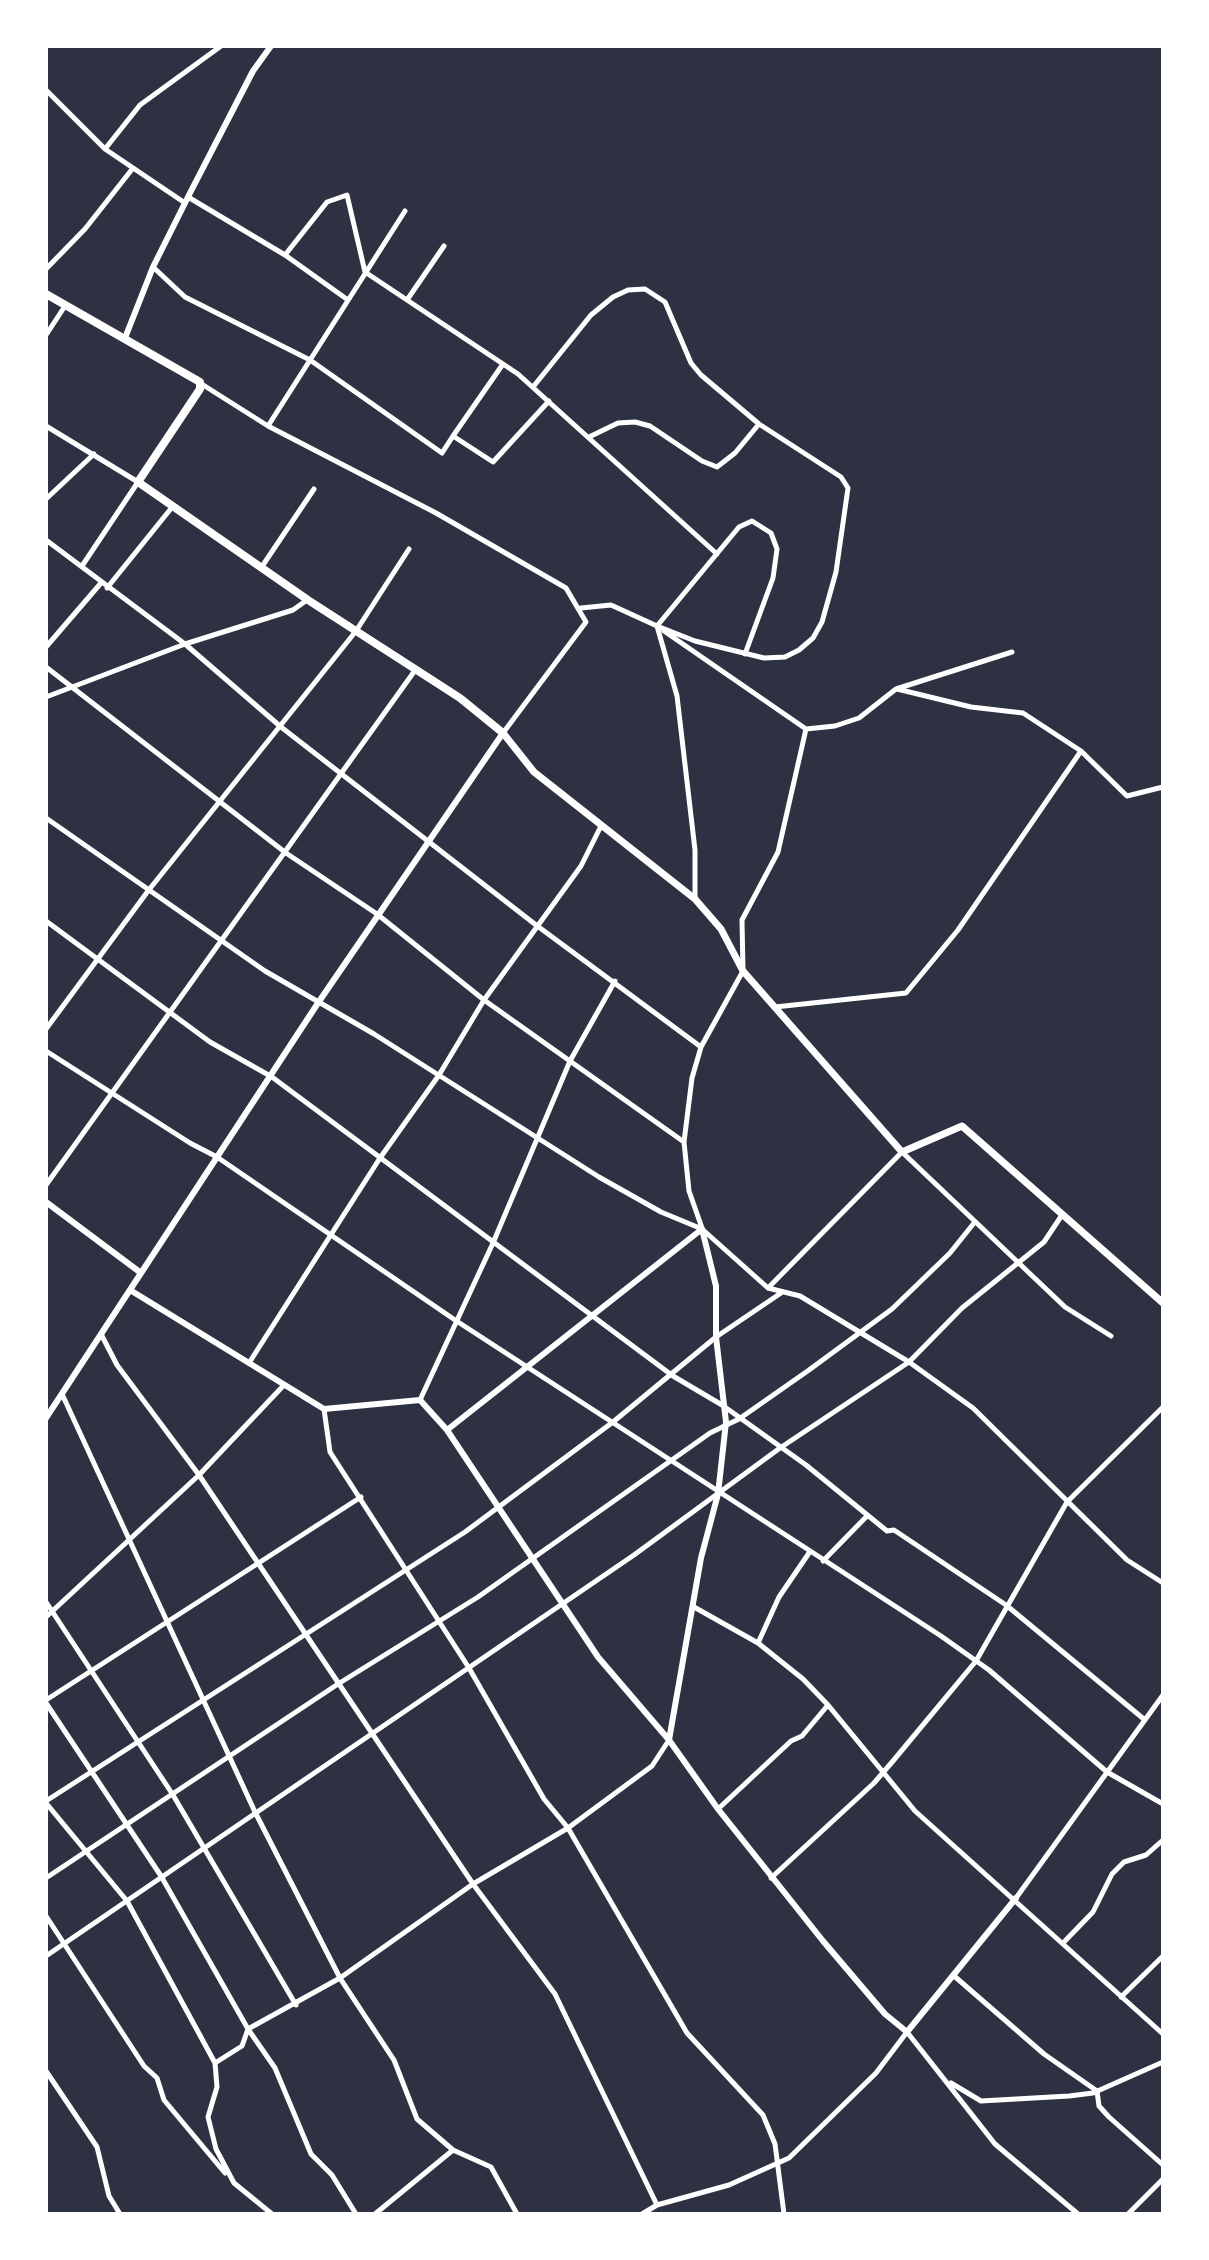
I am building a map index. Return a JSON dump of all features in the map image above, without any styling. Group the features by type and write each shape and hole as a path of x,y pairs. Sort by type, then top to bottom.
{"highway":[{"path":"46,294 200,382 200,389 138,482 308,600 416,668 503,733"}],"main road":[{"path":"503,733 534,772 695,899 721,929 743,971 902,1152 962,1126 1163,1303"}],"street":[{"path":"105,149 140,105 221,46"},
{"path":"125,338 153,267 186,200 253,71 271,46"},
{"path":"46,90 105,149 186,200 285,255 348,300"},
{"path":"46,269 85,229 133,168"},
{"path":"285,255 327,202 347,195 365,272 533,387 717,554"},
{"path":"268,426 405,211"},
{"path":"407,300 444,246"},
{"path":"153,267 185,297 310,360 442,453 503,364"},
{"path":"533,387 591,315 613,297 628,290 645,289 665,302 691,363 701,375 759,424 841,477 848,488 849,504 830,603 813,638 785,657 745,654 695,641 611,605 581,608"},
{"path":"46,335 66,304"},
{"path":"48,1413 428,839 586,622 581,608 553,578 268,426 200,382"},
{"path":"453,436 493,462 549,401"},
{"path":"589,437 618,423 635,422 650,426 717,467 735,453 759,424"},
{"path":"46,426 138,482 82,566"},
{"path":"46,499 94,454"},
{"path":"261,568 314,489"},
{"path":"107,588 173,505"},
{"path":"657,626 739,527 752,521 771,533 777,549 773,578 745,654"},
{"path":"46,540 185,644 281,727 536,925 701,1047"},
{"path":"46,1029 148,891 356,631 409,549"},
{"path":"46,647 101,583"},
{"path":"46,697 185,644 293,610 308,600"},
{"path":"657,626 806,729 835,726 859,718 896,689 1012,652"},
{"path":"657,626 677,696 695,850 695,899"},
{"path":"46,667 286,853 377,914 484,1000 684,1142"},
{"path":"46,1185 416,668"},
{"path":"896,689 971,707 1023,713 1081,751 1127,796 1163,787"},
{"path":"215,2063 242,2046 248,2029 340,1978 473,1884 568,1828 652,1766 669,1740 701,1558 718,1494 726,1422 716,1337 716,1286 689,1191 684,1142 692,1078 701,1047 743,971 742,920 778,852 806,729"},
{"path":"775,1007 906,993 958,930 1081,751"},
{"path":"46,818 148,891 318,1003 633,1196 702,1229 768,1288 800,1296 858,1334 909,1362 973,1408 1127,1560 1163,1583"},
{"path":"249,1363 328,1236 439,1075 484,1000 581,866 601,826"},
{"path":"46,921 210,1042 272,1077 673,1376 722,1405 867,1516 1006,1605 1145,1720"},
{"path":"420,1400 493,1243 570,1061 615,981"},
{"path":"46,1051 217,1157 328,1236 976,1661 1107,1772 1163,1804"},
{"path":"768,1288 902,1152 1065,1307 1111,1336"},
{"path":"46,1202 141,1273"},
{"path":"46,1956 469,1668 780,1448 909,1362 962,1308 1044,1242 1062,1215"},
{"path":"46,1878 338,1684 439,1621 726,1422 739,1419 892,1309 950,1253 974,1223"},
{"path":"447,1430 702,1229"},
{"path":"130,1290 324,1409 420,1400"},
{"path":"234,2183 216,2149 208,2117 217,2087 215,2063 127,1901 46,1802 407,1569 497,1507 673,1376 716,1337 781,1293"},
{"path":"101,1334 117,1365 199,1475 473,1884 555,1994 657,2205"},
{"path":"46,1617 199,1475 284,1385"},
{"path":"62,1394 255,1812 340,1978 394,2060 417,2119 453,2150 491,2167 517,2214"},
{"path":"420,1400 447,1430 598,1657 669,1740 771,1878 885,2014 907,2032 995,2144 1078,2214"},
{"path":"771,1878 883,1773 976,1661 1067,1502 1163,1407"},
{"path":"324,1409 330,1452 469,1668 544,1799 568,1828 687,2033 763,2115 779,2162 784,2214"},
{"path":"356,2214 332,2175 311,2154 275,2068 248,2029 161,1876 46,1702 361,1497"},
{"path":"823,1561 867,1516"},
{"path":"758,1643 779,1597 809,1553"},
{"path":"46,1602 135,1743 173,1795 296,2005"},
{"path":"694,1607 758,1643 803,1679 915,1811 1016,1898 1163,2034"},
{"path":"642,2214 657,2205 729,2185 789,2158 876,2073 1016,1898 1163,1695"},
{"path":"718,1809 791,1741 802,1736 828,1705"},
{"path":"1063,1943 1093,1912 1112,1874 1124,1862 1146,1855 1163,1840"},
{"path":"46,1916 144,2066 157,2078 164,2100 234,2183 272,2214"},
{"path":"1121,1997 1163,1956"},
{"path":"953,1975 1044,2054 1097,2091 1099,2106 1163,2165"},
{"path":"947,2081 981,2101 1097,2091 1163,2062"},
{"path":"46,2071 97,2147 109,2196 120,2214"},
{"path":"375,2214 453,2150"},
{"path":"1128,2214 1163,2179"}]}
